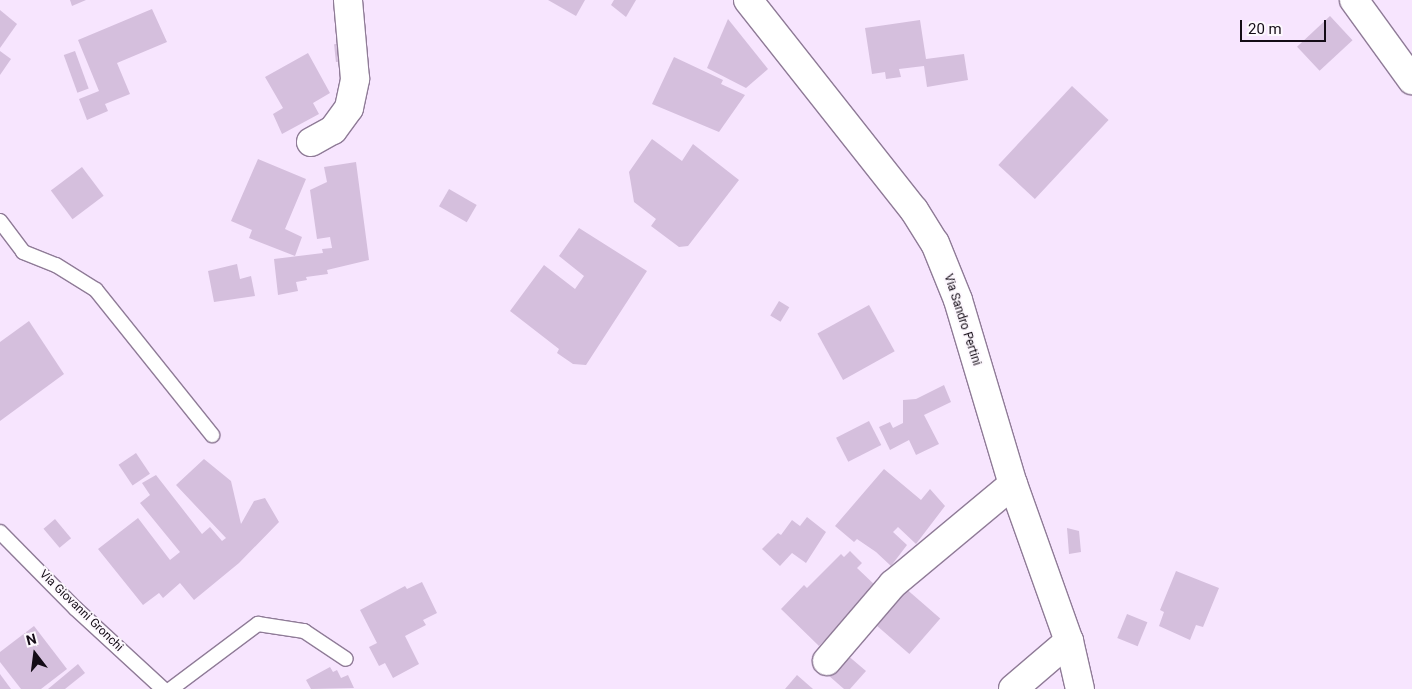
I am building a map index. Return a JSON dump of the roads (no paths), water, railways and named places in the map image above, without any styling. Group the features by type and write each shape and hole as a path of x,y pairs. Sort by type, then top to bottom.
{"street":[{"path":"311,142 334,130 349,108 355,79 348,0"},
{"name":"Via Sandro Pertini","path":"748,0 908,203 935,243 958,300 1012,484 1069,641 1080,689"},
{"path":"1354,0 1412,80"},
{"path":"827,661 894,584 1012,484"},
{"path":"1013,689 1069,641"}],"lane":[{"path":"0,221 23,252 56,265 96,290 212,435"},
{"name":"Via Giovanni Gronchi","path":"0,532 75,608 163,689"},
{"path":"171,689 258,624 304,631 346,659"}]}
